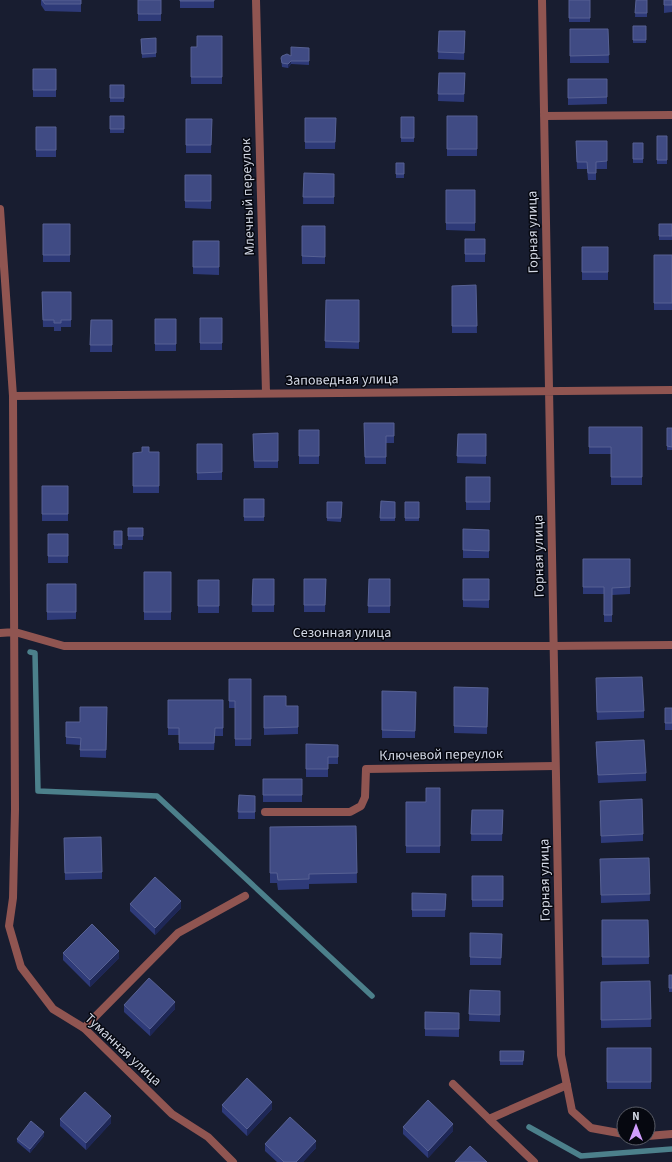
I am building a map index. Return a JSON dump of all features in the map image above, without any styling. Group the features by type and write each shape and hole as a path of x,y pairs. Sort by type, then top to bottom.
{"street":[{"name":"Млечный переулок","path":"256,0 266,394"},
{"name":"Горная улица","path":"542,0 561,1055 572,1111 591,1128 616,1133"},
{"path":"544,116 672,115"},
{"name":"Туманная улица","path":"0,209 13,396 15,809 13,898 9,926 21,967 53,1009 84,1028 172,1114 208,1137 233,1162"},
{"name":"Заповедная улица","path":"13,396 672,390"},
{"name":"Сезонная улица","path":"0,633 15,632 64,646 672,645"},
{"name":"Ключевой переулок","path":"265,812 350,812 361,806 365,797 366,769 555,766"},
{"path":"84,1028 178,932 246,896"},
{"path":"453,1084 534,1162"},
{"path":"489,1119 567,1085"},
{"path":"656,1135 672,1134"}],"building":[{"path":"42,0 81,0 81,4 45,4"},
{"path":"138,0 161,0 161,14 138,14"},
{"path":"214,0 214,1 180,1"},
{"path":"569,0 590,0 590,18 569,18"},
{"path":"636,0 647,0 647,13 635,13"},
{"path":"664,0 672,0 672,5 664,5"},
{"path":"633,26 646,26 646,40 633,40"},
{"path":"570,29 608,29 609,55 570,56"},
{"path":"439,31 465,31 464,53 438,52"},
{"path":"197,36 222,36 222,77 191,77 191,47 197,47"},
{"path":"156,38 156,53 142,54 141,39"},
{"path":"291,47 309,48 309,61 291,61 288,64 282,63 282,56 287,54 291,56"},
{"path":"33,69 56,69 56,90 33,90"},
{"path":"439,73 465,73 464,94 438,94"},
{"path":"568,79 607,79 607,97 568,98"},
{"path":"110,85 124,85 124,98 110,98"},
{"path":"110,116 124,116 124,129 110,129"},
{"path":"447,116 477,116 477,149 447,149"},
{"path":"401,117 414,117 414,138 401,138"},
{"path":"305,118 336,118 335,142 305,142"},
{"path":"186,119 212,119 211,145 186,145"},
{"path":"36,127 56,127 56,150 36,150"},
{"path":"657,136 667,136 667,160 657,160"},
{"path":"576,141 607,141 607,161 596,162 596,173 588,173 587,162 577,162"},
{"path":"633,143 643,143 643,159 633,159"},
{"path":"396,163 404,163 404,174 396,174"},
{"path":"304,173 334,174 334,197 303,197"},
{"path":"185,175 211,175 211,201 185,201"},
{"path":"446,190 475,190 475,223 446,223"},
{"path":"43,224 70,224 70,255 43,255"},
{"path":"659,224 672,224 672,236 659,236"},
{"path":"302,226 325,226 325,257 302,256"},
{"path":"465,239 485,239 485,254 465,254"},
{"path":"193,241 219,241 219,267 193,267"},
{"path":"582,247 608,247 608,272 582,272"},
{"path":"654,255 672,255 672,303 654,303"},
{"path":"476,285 477,326 452,326 452,286"},
{"path":"42,292 71,292 71,320 61,320 61,323 54,323 54,320 43,320"},
{"path":"326,300 359,300 359,342 325,341"},
{"path":"200,318 222,318 222,343 200,343"},
{"path":"155,319 176,319 176,344 155,344"},
{"path":"91,320 112,320 112,345 90,345"},
{"path":"364,423 394,423 394,436 386,436 386,457 365,457"},
{"path":"589,427 642,427 642,477 611,477 611,447 589,447"},
{"path":"667,428 672,428 672,447 667,446"},
{"path":"299,430 319,430 319,456 299,456"},
{"path":"278,433 278,461 254,461 253,434"},
{"path":"458,434 486,434 486,456 457,456"},
{"path":"197,444 222,444 222,472 197,473"},
{"path":"142,447 149,447 149,452 159,452 159,486 133,486 133,453 142,452"},
{"path":"466,477 490,477 490,502 466,502"},
{"path":"42,486 68,486 68,514 42,514"},
{"path":"244,499 264,499 264,517 244,517"},
{"path":"381,501 395,502 395,518 380,518"},
{"path":"327,502 342,502 341,518 327,518"},
{"path":"405,502 419,502 419,518 405,518"},
{"path":"128,528 143,528 143,536 128,536"},
{"path":"463,529 489,530 489,551 463,550"},
{"path":"114,531 122,531 122,545 114,545"},
{"path":"48,534 68,534 68,556 48,556"},
{"path":"583,559 630,559 630,587 612,588 612,615 604,615 604,587 583,587"},
{"path":"144,572 171,572 171,612 144,612"},
{"path":"253,579 274,579 274,605 252,605"},
{"path":"304,579 326,579 325,605 304,605"},
{"path":"369,579 390,579 390,606 368,606"},
{"path":"463,579 489,579 489,600 463,600"},
{"path":"198,580 219,580 219,606 198,606"},
{"path":"47,584 76,584 76,612 47,612"},
{"path":"642,677 644,711 597,712 596,678"},
{"path":"229,679 251,679 251,739 235,739 235,701 229,701"},
{"path":"454,687 488,688 487,727 454,726"},
{"path":"382,691 416,692 415,731 382,730"},
{"path":"264,696 286,696 286,706 298,706 298,727 264,728"},
{"path":"168,700 223,700 223,728 215,728 214,743 179,743 179,728 168,728"},
{"path":"80,707 107,707 106,750 80,750 81,738 66,737 66,722 80,722"},
{"path":"665,708 672,708 672,723 665,723"},
{"path":"644,740 646,773 598,775 596,742"},
{"path":"306,744 338,745 338,757 328,757 328,769 306,769"},
{"path":"263,779 302,779 302,795 263,795"},
{"path":"426,788 440,788 440,846 406,846 406,802 426,802"},
{"path":"239,795 255,796 255,812 238,812"},
{"path":"642,799 643,834 601,836 600,801"},
{"path":"472,810 503,810 502,834 471,834"},
{"path":"356,826 357,873 309,874 309,879 278,880 277,873 270,873 270,827"},
{"path":"101,837 102,872 65,873 64,838"},
{"path":"649,858 650,894 601,895 600,859"},
{"path":"472,876 503,876 503,900 472,900"},
{"path":"155,877 181,901 155,928 130,904"},
{"path":"412,893 446,894 445,910 412,910"},
{"path":"602,920 648,920 649,957 602,957"},
{"path":"92,924 119,951 90,980 63,953"},
{"path":"470,933 502,934 501,958 470,957"},
{"path":"669,975 672,975 672,988 669,988"},
{"path":"149,978 175,1002 150,1029 124,1005"},
{"path":"650,981 651,1019 601,1020 601,982"},
{"path":"470,990 500,991 500,1015 469,1014"},
{"path":"425,1012 459,1013 459,1029 425,1029"},
{"path":"607,1048 651,1048 651,1082 607,1082"},
{"path":"500,1051 524,1051 523,1061 500,1061"},
{"path":"247,1078 272,1102 247,1129 222,1105"},
{"path":"85,1092 111,1116 86,1143 60,1119"},
{"path":"428,1100 453,1124 428,1151 403,1127"},
{"path":"290,1117 316,1141 296,1162 284,1162 265,1144"},
{"path":"31,1121 44,1132 30,1149 17,1139"},
{"path":"470,1146 487,1162 455,1162"}],"waterway":[{"path":"30,652 35,653 38,791 157,796 372,996"},
{"path":"529,1127 581,1156 672,1149"}]}
